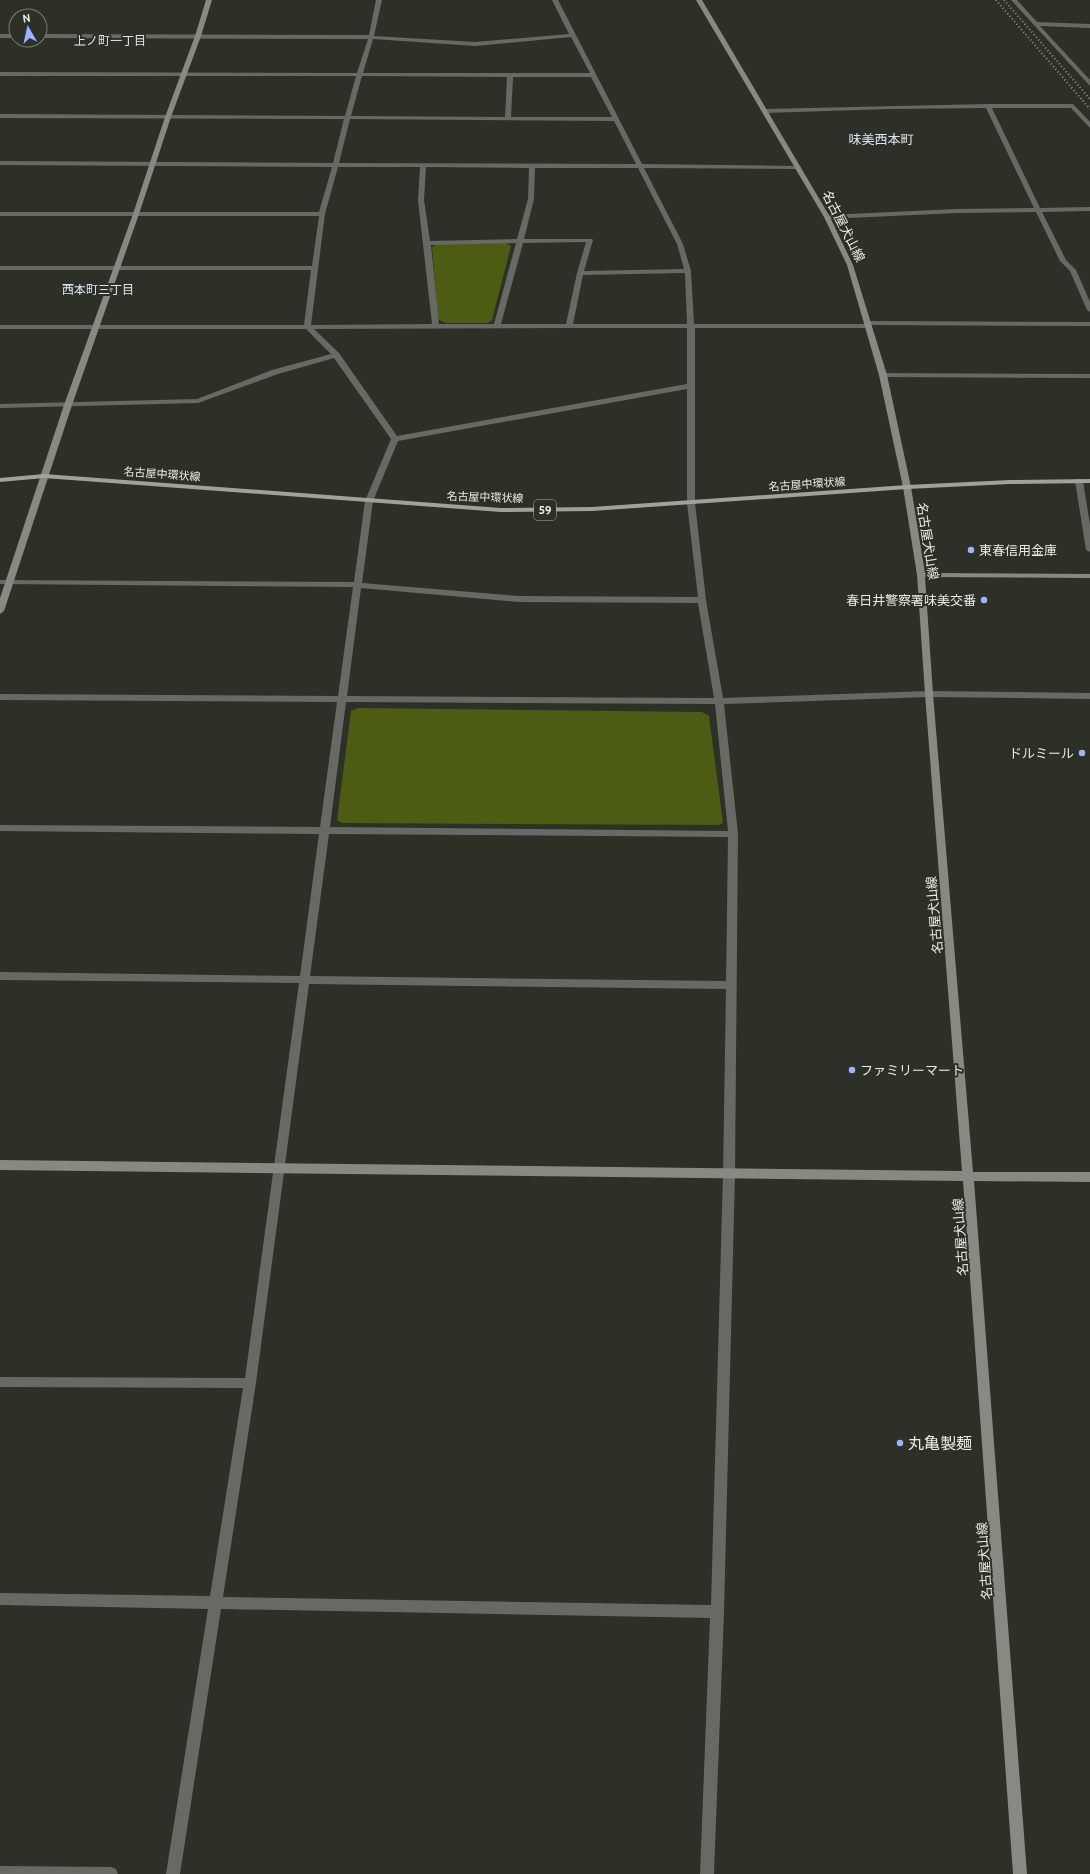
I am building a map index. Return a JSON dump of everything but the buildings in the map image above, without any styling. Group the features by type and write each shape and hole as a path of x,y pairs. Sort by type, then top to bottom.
{"main road":[{"path":"0,611 68,405 154,164 168,117 198,36 209,0"},
{"name":"名古屋犬山線","path":"699,0 827,217 850,265 869,324 883,375 907,487 921,575 1020,1874"},
{"name":"名古屋中環状線","path":"0,480 44,476 501,510 592,509 907,487 1010,482 1090,481"},
{"path":"921,575 1090,576"},
{"path":"0,1164 729,1174 1090,1177"}],"street":[{"path":"307,326 322,214 371,37 379,0"},
{"path":"555,0 680,244 688,271 691,325 691,503 702,600 719,702 733,834 730,985 729,1174 717,1612 707,1874"},
{"path":"1014,0 1090,84"},
{"path":"1036,24 1090,26"},
{"path":"48,36 371,37 475,44 574,35"},
{"path":"0,74 359,76 594,75"},
{"path":"508,119 510,76"},
{"path":"988,106 1063,261 1073,270 1090,310"},
{"path":"765,112 888,107 1073,106 1090,126"},
{"path":"0,116 348,119 617,119"},
{"path":"0,163 641,168 798,167"},
{"path":"423,166 421,200 436,327"},
{"path":"497,326 531,198 532,167"},
{"path":"827,217 957,211 1040,211 1090,209"},
{"path":"0,214 322,214"},
{"path":"427,243 590,240 580,273 569,327"},
{"path":"0,268 314,268"},
{"path":"580,273 688,271"},
{"path":"0,327 569,327 691,325 1090,324"},
{"path":"307,326 336,355 395,439"},
{"path":"0,406 198,401 275,372 336,355"},
{"path":"883,375 1090,376"},
{"path":"395,439 691,386"},
{"path":"173,1874 250,1383 369,501 395,439"},
{"path":"1079,481 1090,550"},
{"path":"0,582 358,585 518,599 702,600"},
{"path":"0,697 719,702 929,694 1090,696"},
{"path":"0,828 733,834"},
{"path":"0,976 304,981 730,985"},
{"path":"0,1382 250,1383"},
{"path":"0,1599 717,1612"},
{"path":"0,1873 111,1874"}],"green space":[{"path":"505,243 511,246 492,320 487,323 446,323 438,319 432,247 437,244"},
{"path":"358,708 702,712 709,716 723,823 718,825 342,823 337,820 351,711"}],"railway":[{"path":"996,0 1090,109"},
{"path":"1004,0 1090,99"}],"place":[{"name":"東春信用金庫","path":"971,550"},
{"name":"春日井警察署味美交番","path":"984,600"},
{"name":"ドルミール","path":"1082,753"},
{"name":"ファミリーマート","path":"852,1070"},
{"name":"丸亀製麺","path":"900,1443"}],"district":[{"name":"上ノ町一丁目","path":"110,41"},
{"name":"味美西本町","path":"881,139"},
{"name":"西本町三丁目","path":"98,290"}]}
